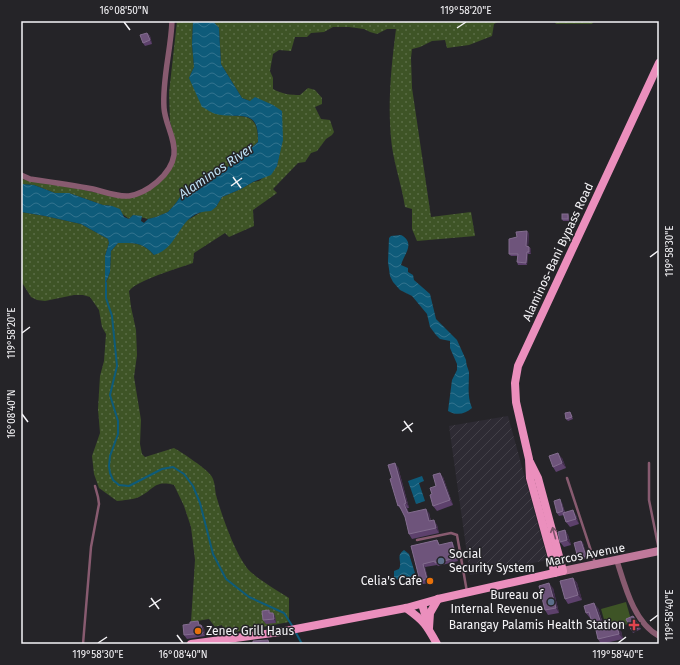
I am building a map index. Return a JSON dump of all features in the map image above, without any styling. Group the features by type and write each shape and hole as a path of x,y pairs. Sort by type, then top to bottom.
{"main road":[{"name":"Alaminos-Bani Bypass Road","path":"554,573 551,554 530,478 529,459 516,402 515,383 518,366 659,63"},
{"name":"Alaminos-Bani Bypass Road","path":"529,459 538,478 563,571"},
{"name":"Marcos Avenue","path":"191,644 280,632 406,608 467,592 659,551"},
{"path":"429,628 430,613 438,599"},
{"path":"422,604 422,620"},
{"path":"422,604 429,628 437,644"},
{"path":"406,608 422,620 429,628"}],"street":[{"path":"21,175 30,179 129,196 141,192 156,184 170,166 174,156 173,144 164,110 164,89 166,68 170,51 172,21"},
{"path":"617,561 634,609 651,632 659,636"}],"lane":[{"path":"649,463 649,500 659,551"},
{"path":"567,478 596,565"},
{"path":"83,644 91,547 98,504 95,486"},
{"path":"417,540 451,533 458,535 467,592"}],"shaded area":[{"path":"508,416 547,558 543,561 470,575 449,426"}],"green space":[{"path":"177,21 193,21 192,44 194,67 189,78 233,116 245,117 253,121 257,129 258,142 224,170 203,181 193,188 191,192 180,197 168,212 148,219 133,215 129,219 112,206 103,205 69,193 55,193 34,185 21,184 21,179 55,184 122,198 145,192 171,166 174,138 170,121 169,93"},
{"path":"213,21 500,21 494,24 492,36 469,45 447,48 445,40 432,41 412,49 412,88 431,217 471,212 475,236 417,241 412,229 412,209 405,207 392,147 390,88 396,29 387,29 377,34 364,29 333,27 324,32 311,33 307,37 295,37 291,51 279,50 273,54 270,71 273,78 273,89 276,91 286,94 300,95 308,88 315,90 322,98 322,104 315,107 321,119 330,120 334,132 332,135 326,139 317,151 311,153 305,162 298,163 273,189 277,193 253,210 254,226 229,237 225,233 194,253 193,263 149,279 133,287 129,291 136,330 137,355 134,377 141,420 140,444 142,454 145,457 174,448 206,470 214,481 216,495 225,523 242,561 255,576 289,598 289,622 224,634 222,625 215,627 209,619 191,622 195,560 191,527 184,506 174,485 158,484 139,497 117,501 99,488 94,474 92,456 100,433 98,409 100,376 104,361 106,334 102,327 99,310 90,297 83,295 74,295 45,301 37,300 31,297 21,281 21,212 81,224 108,239 109,243 105,256 106,283 110,272 111,251 118,243 134,243 142,245 154,255 178,232 186,221 203,211 216,207 222,197 253,182 259,181 277,166 279,154 250,101 242,98 221,64 219,28"},
{"path":"554,21 594,21 592,24 556,24"},
{"path":"626,602 632,623 607,630 601,609"}],"water":[{"path":"193,21 213,21 219,28 221,64 242,98 250,101 255,97 282,111 283,140 277,166 271,175 222,197 216,207 211,211 200,213 192,217 185,223 170,245 163,251 154,255 142,245 134,243 118,243 111,251 110,272 105,285 105,256 109,243 108,239 81,224 21,212 21,184 34,185 55,193 69,193 103,205 112,206 120,209 124,217 129,219 133,215 142,216 141,221 144,223 148,219 168,212 180,197 191,192 193,188 203,181 224,170 258,142 255,123 251,119 240,116 216,114 202,107 189,78 194,67 192,44"},
{"path":"401,235 408,242 408,249 401,265 408,268 408,272 413,275 414,280 430,294 436,319 457,340 466,360 469,372 470,404 472,408 467,412 458,414 448,411 452,380 457,370 457,364 450,348 450,341 440,339 436,335 430,327 427,314 412,296 400,290 390,276 388,262 389,238 391,236"},
{"path":"422,476 424,481 419,483 425,501 416,504 408,481"},
{"path":"404,550 409,554 415,573 409,578 398,580 394,577 394,571 399,569 400,555"}],"building":[{"path":"147,33 150,40 143,43 140,35"},
{"path":"562,214 568,214 568,219 562,219"},
{"path":"527,231 526,246 529,247 529,252 527,252 526,263 517,262 518,254 509,254 509,239 517,237 516,232"},
{"path":"570,412 572,417 566,419 565,413"},
{"path":"558,453 562,463 553,467 549,456"},
{"path":"395,463 406,503 404,504 408,513 426,509 429,521 434,520 436,528 409,534 405,517 399,505 398,506 390,479 392,478 388,465"},
{"path":"440,473 450,500 433,506 430,488 436,486 433,475"},
{"path":"560,499 563,511 557,513 554,501"},
{"path":"573,510 576,519 566,522 563,513"},
{"path":"565,530 567,540 560,542 558,532"},
{"path":"437,540 439,545 452,542 456,558 423,564 427,579 420,581 411,546"},
{"path":"581,541 586,556 578,558 574,543"},
{"path":"573,578 578,595 565,599 560,581"},
{"name":"Bureau of Internal Revenue","path":"549,583 556,608 545,610 539,586"},
{"path":"594,603 602,626 605,625 606,629 617,626 619,634 598,639 595,626 593,626 589,612 586,613 584,606"},
{"path":"269,610 269,613 273,613 274,619 263,620 262,611"},
{"name":"Barangay Palamis Health Station","path":"633,616 640,627 632,631 626,619"},
{"path":"198,621 199,625 201,625 203,633 184,635 183,625"},
{"path":"268,640 269,644 249,644 253,643 253,641"}],"waterway":[{"path":"106,283 106,298 112,316 117,366 110,395 118,421 118,434 110,456 109,466 113,480 119,485 129,486 162,469 173,467 184,474 193,486 200,503 213,554 226,579 249,597 284,613 293,627"},
{"path":"295,631 302,644"}],"place":[{"name":"Social Security System","path":"441,561"},
{"name":"Celia's Cafe","path":"430,581"},
{"name":"Bureau of Internal Revenue","path":"551,602"},
{"name":"Barangay Palamis Health Station","path":"634,625"},
{"name":"Zenec Grill Haus","path":"198,631"}],"water label":[{"name":"Alaminos River","path":"216,171"}]}
